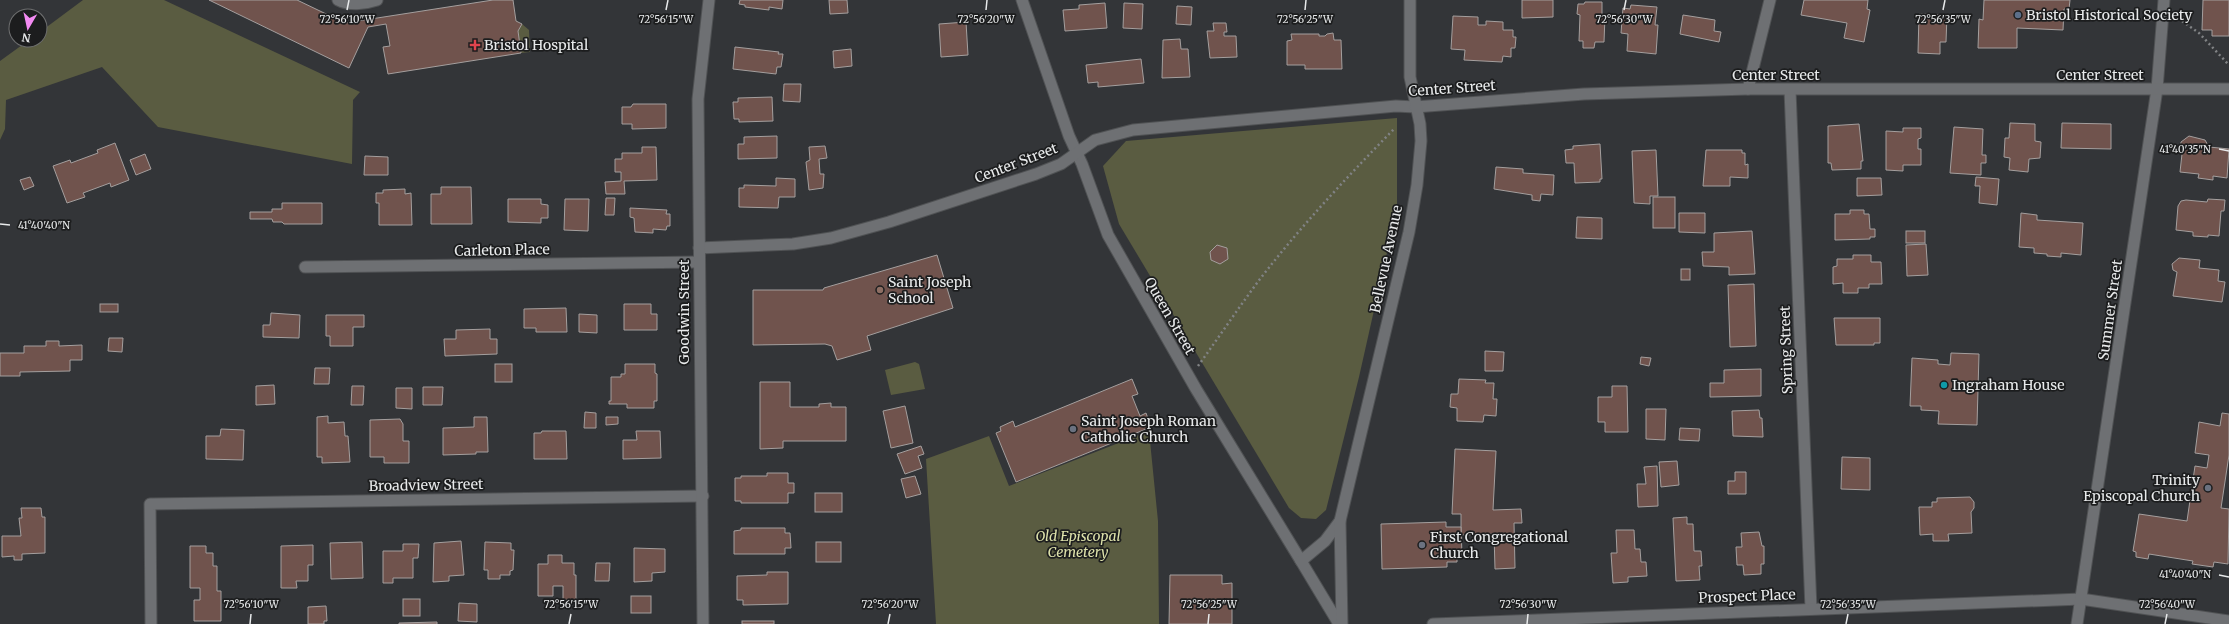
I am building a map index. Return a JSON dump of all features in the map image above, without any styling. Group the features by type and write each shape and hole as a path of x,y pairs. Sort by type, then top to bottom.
{"street":[{"path":"338,0 349,3 362,3 377,0"},
{"name":"Goodwin Street","path":"703,624 703,496 698,99 709,0"},
{"name":"Queen Street","path":"1022,0 1069,136 1077,153 1108,235 1189,378 1340,624"},
{"name":"Bellevue Avenue","path":"1340,624 1340,521 1409,232 1417,185 1420,124 1415,107 1410,77 1410,0"},
{"path":"1748,89 1770,0"},
{"name":"Summer Street","path":"2077,624 2157,89 2164,0"},
{"name":"Center Street","path":"699,248 793,244 851,233 1030,176 1061,164 1101,137 1150,127 1388,106 1415,107 1584,94 1748,89 2229,89"},
{"name":"Spring Street","path":"1790,90 1811,609"},
{"name":"Carleton Place","path":"305,267 699,262"},
{"name":"Broadview Street","path":"151,624 150,504 703,496"},
{"name":"Bellevue Avenue","path":"1301,561 1325,541 1340,521"},
{"name":"Prospect Place","path":"1433,624 2081,599 2229,621"}],"path":[{"path":"2182,21 2199,33 2229,65"},
{"path":"1189,378 1260,280 1305,224 1341,183 1394,129"}],"green space":[{"path":"83,0 164,0 360,92 353,100 352,164 158,127 102,67 6,100 5,129 0,140 0,61 18,48 48,48 48,26"},
{"path":"522,24 529,30 530,52 521,53 518,31"},
{"path":"1397,118 1397,208 1359,377 1326,510 1316,519 1301,518 1289,508 1119,224 1103,166 1126,141"},
{"path":"915,362 919,364 925,389 891,395 885,370"},
{"name":"Old Episcopal Cemetery","path":"1149,431 1158,521 1159,624 936,624 926,459 989,436 1009,486"}],"building":[{"path":"209,0 297,0 345,23 493,0 513,0 516,21 522,24 518,31 521,53 388,74 383,47 390,46 386,24 368,27 349,68"},
{"path":"740,0 783,0 782,9 769,7 769,10 745,7 745,5 739,4"},
{"path":"829,0 847,0 848,13 830,14"},
{"path":"1522,0 1553,0 1553,17 1522,18"},
{"path":"1804,0 1868,0 1867,9 1870,10 1864,42 1844,38 1847,23 1801,15"},
{"path":"1984,0 2070,0 2069,9 2064,9 2063,30 2017,28 2017,48 1978,48 1979,19 1983,20"},
{"path":"2203,0 2229,0 2229,36 2212,36 2212,30 2202,30"},
{"path":"1585,2 1602,2 1602,16 1605,16 1604,42 1595,42 1594,48 1583,48 1583,41 1579,41 1580,15 1577,14 1578,4 1584,4"},
{"path":"1105,3 1107,28 1065,31 1063,10 1079,9 1079,5"},
{"path":"1124,3 1143,4 1142,29 1123,28"},
{"path":"1631,5 1657,7 1655,25 1658,25 1656,54 1627,51 1628,34 1621,33 1623,8 1630,9"},
{"path":"1177,6 1192,7 1191,25 1176,24"},
{"path":"1919,14 1947,15 1946,42 1940,42 1940,54 1918,53"},
{"path":"1683,15 1715,20 1714,31 1721,32 1719,42 1680,34"},
{"path":"1453,16 1478,17 1478,25 1486,25 1486,21 1503,22 1503,30 1513,30 1513,37 1516,37 1515,48 1511,48 1511,57 1503,56 1502,62 1464,60 1465,50 1451,49"},
{"path":"966,22 968,55 941,57 939,24"},
{"path":"1213,23 1226,23 1227,32 1224,32 1224,36 1236,36 1237,57 1210,58 1207,31 1214,31"},
{"path":"1333,33 1334,40 1341,40 1342,69 1305,69 1305,65 1287,65 1287,41 1292,40 1291,34 1319,34 1319,36 1325,36"},
{"path":"1180,39 1181,49 1188,49 1190,77 1162,78 1163,40"},
{"path":"735,47 779,52 778,54 783,54 781,67 777,67 776,74 733,69"},
{"path":"851,49 852,66 834,68 833,51"},
{"path":"1141,59 1144,83 1098,87 1098,82 1088,83 1086,65"},
{"path":"784,84 801,84 800,102 783,101"},
{"path":"772,97 773,121 739,122 739,119 734,119 733,102 738,102 738,98"},
{"path":"633,104 666,104 666,128 632,129 632,124 622,124 622,107 631,107"},
{"path":"2010,123 2035,124 2035,141 2041,142 2040,158 2029,159 2028,172 2009,170 2010,158 2004,157 2005,138 2009,138"},
{"path":"2062,123 2111,124 2111,149 2061,148"},
{"path":"1859,124 1863,161 1861,161 1861,169 1832,170 1831,163 1828,163 1828,126"},
{"path":"1954,127 1983,129 1982,155 1986,155 1986,163 1981,163 1981,175 1950,173"},
{"path":"1903,128 1921,128 1921,138 1918,139 1918,149 1921,149 1921,165 1903,165 1903,171 1886,170 1886,131 1903,132"},
{"path":"777,136 777,158 738,159 738,144 744,144 744,137"},
{"path":"2189,136 2205,140 2209,147 2229,149 2227,178 2213,176 2213,180 2198,178 2199,174 2180,172 2182,154 2180,150 2181,142"},
{"path":"115,143 129,180 111,187 110,183 83,193 85,197 67,203 53,166 70,160 71,163 98,153 97,150"},
{"path":"1600,144 1602,179 1600,179 1600,182 1575,183 1574,163 1566,163 1565,150 1573,149 1573,146"},
{"path":"825,146 827,158 819,159 820,174 824,174 823,188 809,190 806,162 810,160 809,147"},
{"path":"642,147 656,147 657,180 624,181 625,194 606,194 605,182 621,181 621,172 615,172 615,159 622,159 622,153 642,153"},
{"path":"1656,150 1658,196 1650,196 1650,204 1634,203 1632,151"},
{"path":"1706,150 1742,150 1742,153 1745,153 1745,165 1748,164 1748,178 1730,177 1730,186 1703,186"},
{"path":"145,154 151,169 136,175 130,160"},
{"path":"365,156 388,157 388,175 364,175"},
{"path":"1496,167 1523,169 1523,173 1554,175 1553,195 1541,194 1540,201 1532,200 1532,195 1494,189"},
{"path":"30,177 34,186 24,190 20,180"},
{"path":"1976,177 1999,179 1997,205 1979,203 1980,186 1975,186"},
{"path":"776,178 795,179 795,197 779,197 778,208 739,207 739,188 744,188 744,185 776,186"},
{"path":"1857,178 1881,178 1882,195 1857,196"},
{"path":"441,187 471,187 472,224 431,224 431,194 441,194"},
{"path":"405,189 405,194 411,193 412,225 379,225 379,203 376,203 376,193 383,193 383,190"},
{"path":"1653,197 1675,197 1675,228 1653,228"},
{"path":"606,198 615,198 614,215 605,215"},
{"path":"508,199 541,199 541,204 548,205 548,218 541,218 541,223 508,222"},
{"path":"565,199 589,199 588,231 564,230"},
{"path":"2208,199 2225,200 2224,211 2221,211 2219,236 2193,236 2193,232 2176,230 2178,206 2181,201 2207,202"},
{"path":"282,203 322,203 322,224 284,224 282,222 273,222 272,219 250,219 250,212 272,212 272,209 282,209"},
{"path":"630,208 667,210 666,214 670,214 670,226 667,226 666,230 653,229 653,233 635,232 634,218 630,217"},
{"path":"1850,210 1864,210 1864,214 1869,214 1870,229 1875,229 1875,237 1870,237 1870,239 1835,240 1835,214 1850,214"},
{"path":"1679,213 1705,213 1705,233 1679,232"},
{"path":"2021,213 2037,215 2037,220 2083,223 2081,255 2061,253 2061,257 2047,256 2047,254 2034,253 2034,248 2019,247"},
{"path":"1577,217 1602,218 1602,239 1576,238"},
{"path":"1752,231 1755,274 1729,275 1729,267 1703,266 1702,252 1714,252 1714,233"},
{"path":"1906,231 1925,231 1925,243 1906,243"},
{"path":"1926,244 1928,275 1907,276 1906,245"},
{"path":"1217,245 1227,248 1228,259 1220,264 1211,260 1210,252"},
{"path":"937,255 953,308 867,336 871,350 837,360 832,346 825,344 753,345 753,290 823,290 824,288"},
{"path":"1853,255 1871,255 1871,262 1881,262 1882,284 1869,284 1869,288 1858,288 1858,293 1843,293 1843,283 1833,284 1833,267 1837,266 1837,259 1853,259"},
{"path":"2179,258 2200,260 2199,268 2219,270 2218,281 2225,282 2222,302 2173,296 2177,272 2173,270 2172,264"},
{"path":"1681,269 1690,269 1690,280 1681,280"},
{"path":"1754,284 1756,346 1730,347 1728,285"},
{"path":"100,304 118,304 118,312 100,312"},
{"path":"624,304 651,304 651,314 657,314 657,330 624,330"},
{"path":"566,308 567,332 536,332 536,328 524,328 524,309"},
{"path":"271,313 300,315 299,338 263,337 263,325 270,325"},
{"path":"579,314 597,315 597,333 579,332"},
{"path":"326,315 364,315 364,327 353,327 353,346 330,346 330,336 326,336"},
{"path":"1834,318 1880,318 1880,343 1874,343 1874,345 1836,345"},
{"path":"490,329 490,339 497,339 497,354 445,356 444,339 456,339 456,330"},
{"path":"109,338 123,338 122,352 108,351"},
{"path":"46,341 59,341 59,346 82,345 82,360 70,360 70,371 20,372 20,376 0,376 0,353 24,353 24,346 46,346"},
{"path":"1485,351 1504,352 1503,371 1485,371"},
{"name":"Ingraham House","path":"1951,353 1979,354 1977,425 1938,424 1939,411 1921,410 1921,406 1910,406 1912,358 1938,360 1938,364 1950,365"},
{"path":"1641,357 1651,358 1649,366 1640,364"},
{"path":"495,364 512,364 512,382 495,382"},
{"path":"625,364 655,364 655,373 657,374 657,401 654,401 654,408 627,408 627,404 609,404 609,401 611,401 611,377 621,377 621,374 625,374"},
{"path":"315,368 330,368 329,384 314,384"},
{"path":"1761,369 1761,396 1710,397 1710,383 1724,383 1724,370"},
{"name":"Saint Joseph Roman Catholic Church","path":"1132,379 1138,394 1132,396 1140,416 1146,413 1151,427 1016,482 996,433 1001,431 1000,427 1013,421 1015,427"},
{"path":"1459,379 1486,380 1485,383 1494,383 1493,399 1497,399 1496,416 1484,415 1483,422 1457,421 1457,408 1450,407 1451,394 1458,394"},
{"path":"760,382 790,382 790,407 819,407 819,404 831,403 831,407 846,407 846,441 783,441 783,448 760,449"},
{"path":"274,385 275,404 256,405 256,386"},
{"path":"352,386 364,386 363,405 351,405"},
{"path":"1612,386 1627,386 1628,432 1605,432 1605,422 1598,422 1598,397 1612,397"},
{"path":"423,387 443,387 442,405 423,405"},
{"path":"396,388 412,388 412,409 396,408"},
{"path":"905,406 913,443 891,448 883,411"},
{"path":"1646,409 1666,409 1665,440 1646,439"},
{"path":"1759,410 1760,418 1762,418 1763,437 1733,436 1732,411"},
{"path":"585,412 596,413 596,428 584,428"},
{"name":"Trinity Episcopal Church","path":"2222,413 2229,414 2229,455 2221,508 2229,509 2228,564 2214,562 2213,567 2192,564 2193,561 2149,554 2148,559 2136,557 2136,552 2133,551 2139,514 2187,521 2195,466 2207,468 2209,455 2195,453 2199,422 2220,426"},
{"path":"328,416 328,423 344,422 345,436 348,436 350,462 322,463 322,457 317,457 317,417"},
{"path":"474,417 487,417 488,452 443,455 443,428 474,427"},
{"path":"606,417 618,417 618,424 606,425"},
{"path":"400,419 403,424 403,441 409,441 409,463 384,463 384,457 370,457 370,420"},
{"path":"1680,428 1700,429 1699,441 1679,440"},
{"path":"221,429 244,430 243,460 206,459 206,436 220,436"},
{"path":"542,431 566,431 567,459 534,459 534,433 541,433"},
{"path":"636,431 660,431 661,458 623,459 623,440 637,440"},
{"path":"921,446 924,454 918,456 922,468 905,474 897,454"},
{"path":"1455,449 1496,451 1493,510 1521,509 1522,523 1514,523 1515,568 1495,569 1494,534 1461,535 1461,514 1452,514"},
{"path":"1842,457 1870,458 1870,490 1841,489"},
{"path":"1677,461 1679,485 1661,487 1659,462"},
{"path":"1657,466 1658,506 1638,507 1637,484 1646,484 1644,467"},
{"path":"1735,472 1746,472 1746,494 1728,494 1728,481 1735,481"},
{"path":"767,473 788,473 788,483 794,483 794,493 788,493 788,503 741,503 741,501 735,501 735,478 741,478 741,476 767,476"},
{"path":"915,476 921,494 906,498 901,479"},
{"path":"815,493 842,493 842,512 815,512"},
{"path":"1970,497 1974,502 1974,508 1971,512 1972,533 1948,534 1949,541 1933,541 1933,534 1920,535 1919,507 1932,507 1932,502 1937,502 1937,498"},
{"path":"21,508 41,508 42,517 45,517 45,553 22,554 22,560 14,560 14,556 2,557 2,536 21,536 19,518 22,518"},
{"path":"1687,517 1687,524 1693,524 1694,551 1701,551 1702,566 1699,566 1700,580 1676,581 1673,518"},
{"name":"First Congregational Church","path":"1446,522 1446,527 1461,527 1462,555 1457,555 1457,562 1447,562 1447,567 1382,569 1381,524"},
{"path":"741,528 785,528 785,533 790,533 791,548 785,548 785,554 734,554 734,531 741,530"},
{"path":"1616,530 1634,530 1635,549 1640,549 1641,562 1646,562 1647,576 1628,577 1628,582 1613,583 1611,553 1617,553"},
{"path":"1759,532 1762,546 1764,546 1764,564 1761,564 1761,574 1744,575 1743,565 1737,565 1736,547 1742,547 1741,533"},
{"path":"461,541 464,575 449,576 449,581 433,582 434,543"},
{"path":"362,542 363,578 331,579 330,543"},
{"path":"485,542 511,543 511,550 514,550 513,570 510,571 510,575 500,575 500,579 488,579 488,570 484,570"},
{"path":"816,542 841,542 841,562 816,562"},
{"path":"403,544 419,544 418,558 413,558 413,578 393,578 393,583 383,583 383,551 403,551"},
{"path":"313,545 313,565 308,565 308,581 296,581 297,588 281,588 281,546"},
{"path":"190,546 206,546 206,553 213,553 213,566 217,566 217,591 221,591 221,621 194,621 194,600 200,600 200,588 190,588"},
{"path":"634,548 665,549 665,572 652,573 652,581 634,582"},
{"path":"548,555 562,555 562,563 574,563 574,575 576,575 576,600 563,600 563,586 553,586 553,596 538,596 538,564 548,564"},
{"path":"596,563 610,563 609,581 595,581"},
{"path":"767,572 788,572 788,604 743,605 743,600 737,600 737,576 767,575"},
{"path":"1170,575 1222,575 1222,584 1232,583 1232,624 1169,624"},
{"path":"631,596 651,596 651,613 631,613"},
{"path":"403,599 420,599 420,616 403,616"},
{"path":"459,603 477,604 477,622 458,621"},
{"path":"326,606 327,621 324,621 324,624 308,624 308,607"},
{"path":"742,621 774,621 774,624 742,624"},
{"path":"437,622 437,624 399,624 399,623"}],"place":[{"name":"Bristol Historical Society","path":"2018,15"},
{"name":"Bristol Hospital","path":"475,45"},
{"name":"Saint Joseph School","path":"880,290"},
{"name":"Ingraham House","path":"1944,385"},
{"name":"Saint Joseph Roman Catholic Church","path":"1073,429"},
{"name":"Trinity Episcopal Church","path":"2208,488"},
{"name":"First Congregational Church","path":"1422,545"}]}
